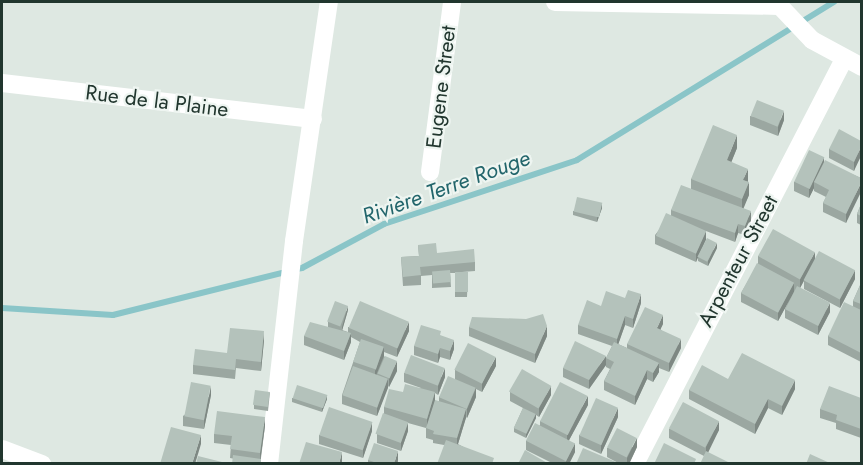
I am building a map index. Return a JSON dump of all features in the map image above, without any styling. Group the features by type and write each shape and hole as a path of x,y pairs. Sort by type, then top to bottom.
{"street":[{"path":"269,464 294,241 330,2"},
{"name":"Eugene Street","path":"430,172 452,2"},
{"path":"555,2 782,9 812,40 861,67"},
{"name":"Arpenteur Street","path":"635,464 844,59"},
{"name":"Rue de la Plaine","path":"2,83 313,119"},
{"path":"2,449 42,464"}],"building":[{"path":"757,100 784,111 778,127 751,116"},
{"path":"713,125 737,135 727,160 748,169 743,180 749,182 742,199 691,179"},
{"path":"839,129 861,141 861,147 854,162 829,149"},
{"path":"809,150 824,157 810,189 794,182"},
{"path":"825,160 861,178 861,183 846,214 823,203 829,190 814,182"},
{"path":"681,185 751,211 745,226 738,224 735,233 671,210"},
{"path":"577,197 602,203 599,217 574,212"},
{"path":"861,204 861,216 857,214"},
{"path":"666,213 706,231 696,254 656,236"},
{"path":"773,229 815,252 800,279 758,256"},
{"path":"707,238 717,243 707,262 697,257"},
{"path":"436,243 437,253 474,249 475,262 420,267 421,275 403,277 401,257 419,256 418,245"},
{"path":"819,251 855,270 840,299 804,280"},
{"path":"757,263 794,283 778,313 741,293"},
{"path":"450,270 451,282 433,284 432,272"},
{"path":"455,272 468,272 468,292 455,292"},
{"path":"861,283 861,304 853,301"},
{"path":"797,286 830,303 818,326 785,309"},
{"path":"628,290 641,294 633,319 625,316 617,339 578,325 587,300 601,306 606,291 625,298"},
{"path":"335,301 348,306 340,327 327,322"},
{"path":"360,301 409,322 397,348 349,328"},
{"path":"844,302 861,310 861,353 828,336"},
{"path":"645,307 663,315 657,328 681,339 669,363 627,344"},
{"path":"543,314 547,326 535,354 469,327 472,317 526,319"},
{"path":"310,322 351,333 344,351 304,336"},
{"path":"421,325 441,331 440,335 454,340 450,351 440,348 438,354 414,346"},
{"path":"230,328 264,331 261,362 236,359 235,370 193,365 195,349 227,353"},
{"path":"361,339 384,347 376,370 353,362"},
{"path":"575,341 606,356 589,380 563,368"},
{"path":"614,342 659,363 653,373 647,370 635,396 604,381 614,362 606,358"},
{"path":"468,343 496,357 482,384 454,370"},
{"path":"742,353 795,380 782,406 768,399 755,424 689,390 702,365 728,379"},
{"path":"411,355 445,368 438,386 404,373"},
{"path":"385,356 397,361 390,379 378,373"},
{"path":"353,366 388,379 377,408 342,395"},
{"path":"522,369 551,386 538,409 509,392"},
{"path":"448,376 476,388 467,409 439,397"},
{"path":"191,382 211,386 204,420 184,416"},
{"path":"560,382 588,396 568,435 540,421"},
{"path":"405,384 435,392 427,419 384,407 389,389 403,392"},
{"path":"297,385 327,395 323,408 293,398"},
{"path":"829,386 861,398 861,429 836,420 837,415 820,409"},
{"path":"255,390 270,392 268,407 253,405"},
{"path":"596,398 618,408 601,445 579,435"},
{"path":"435,400 466,409 457,438 433,434 434,431 426,428"},
{"path":"683,402 719,421 705,448 669,428"},
{"path":"329,407 372,422 363,450 319,435"},
{"path":"523,408 536,414 526,434 514,428"},
{"path":"217,411 265,417 260,453 230,449 232,436 214,434"},
{"path":"383,413 408,422 401,443 375,434"},
{"path":"535,423 575,443 566,461 526,441"},
{"path":"171,427 201,435 192,464 160,464"},
{"path":"617,428 637,438 627,458 607,448"},
{"path":"446,440 494,458 492,464 437,464"},
{"path":"306,442 342,452 339,464 299,464"},
{"path":"374,443 398,451 394,464 380,464 368,460"},
{"path":"664,443 696,459 694,464 654,464"},
{"path":"583,448 616,462 615,464 576,464"},
{"path":"525,450 549,464 518,464"},
{"path":"706,451 732,464 700,464"},
{"path":"810,454 832,464 806,464"},
{"path":"233,455 261,459 261,464 232,464"},
{"path":"198,456 226,463 226,464 196,464"}],"waterway":[{"name":"Rivière Terre Rouge","path":"2,308 113,315 302,268 384,224 577,160 834,2"}]}
